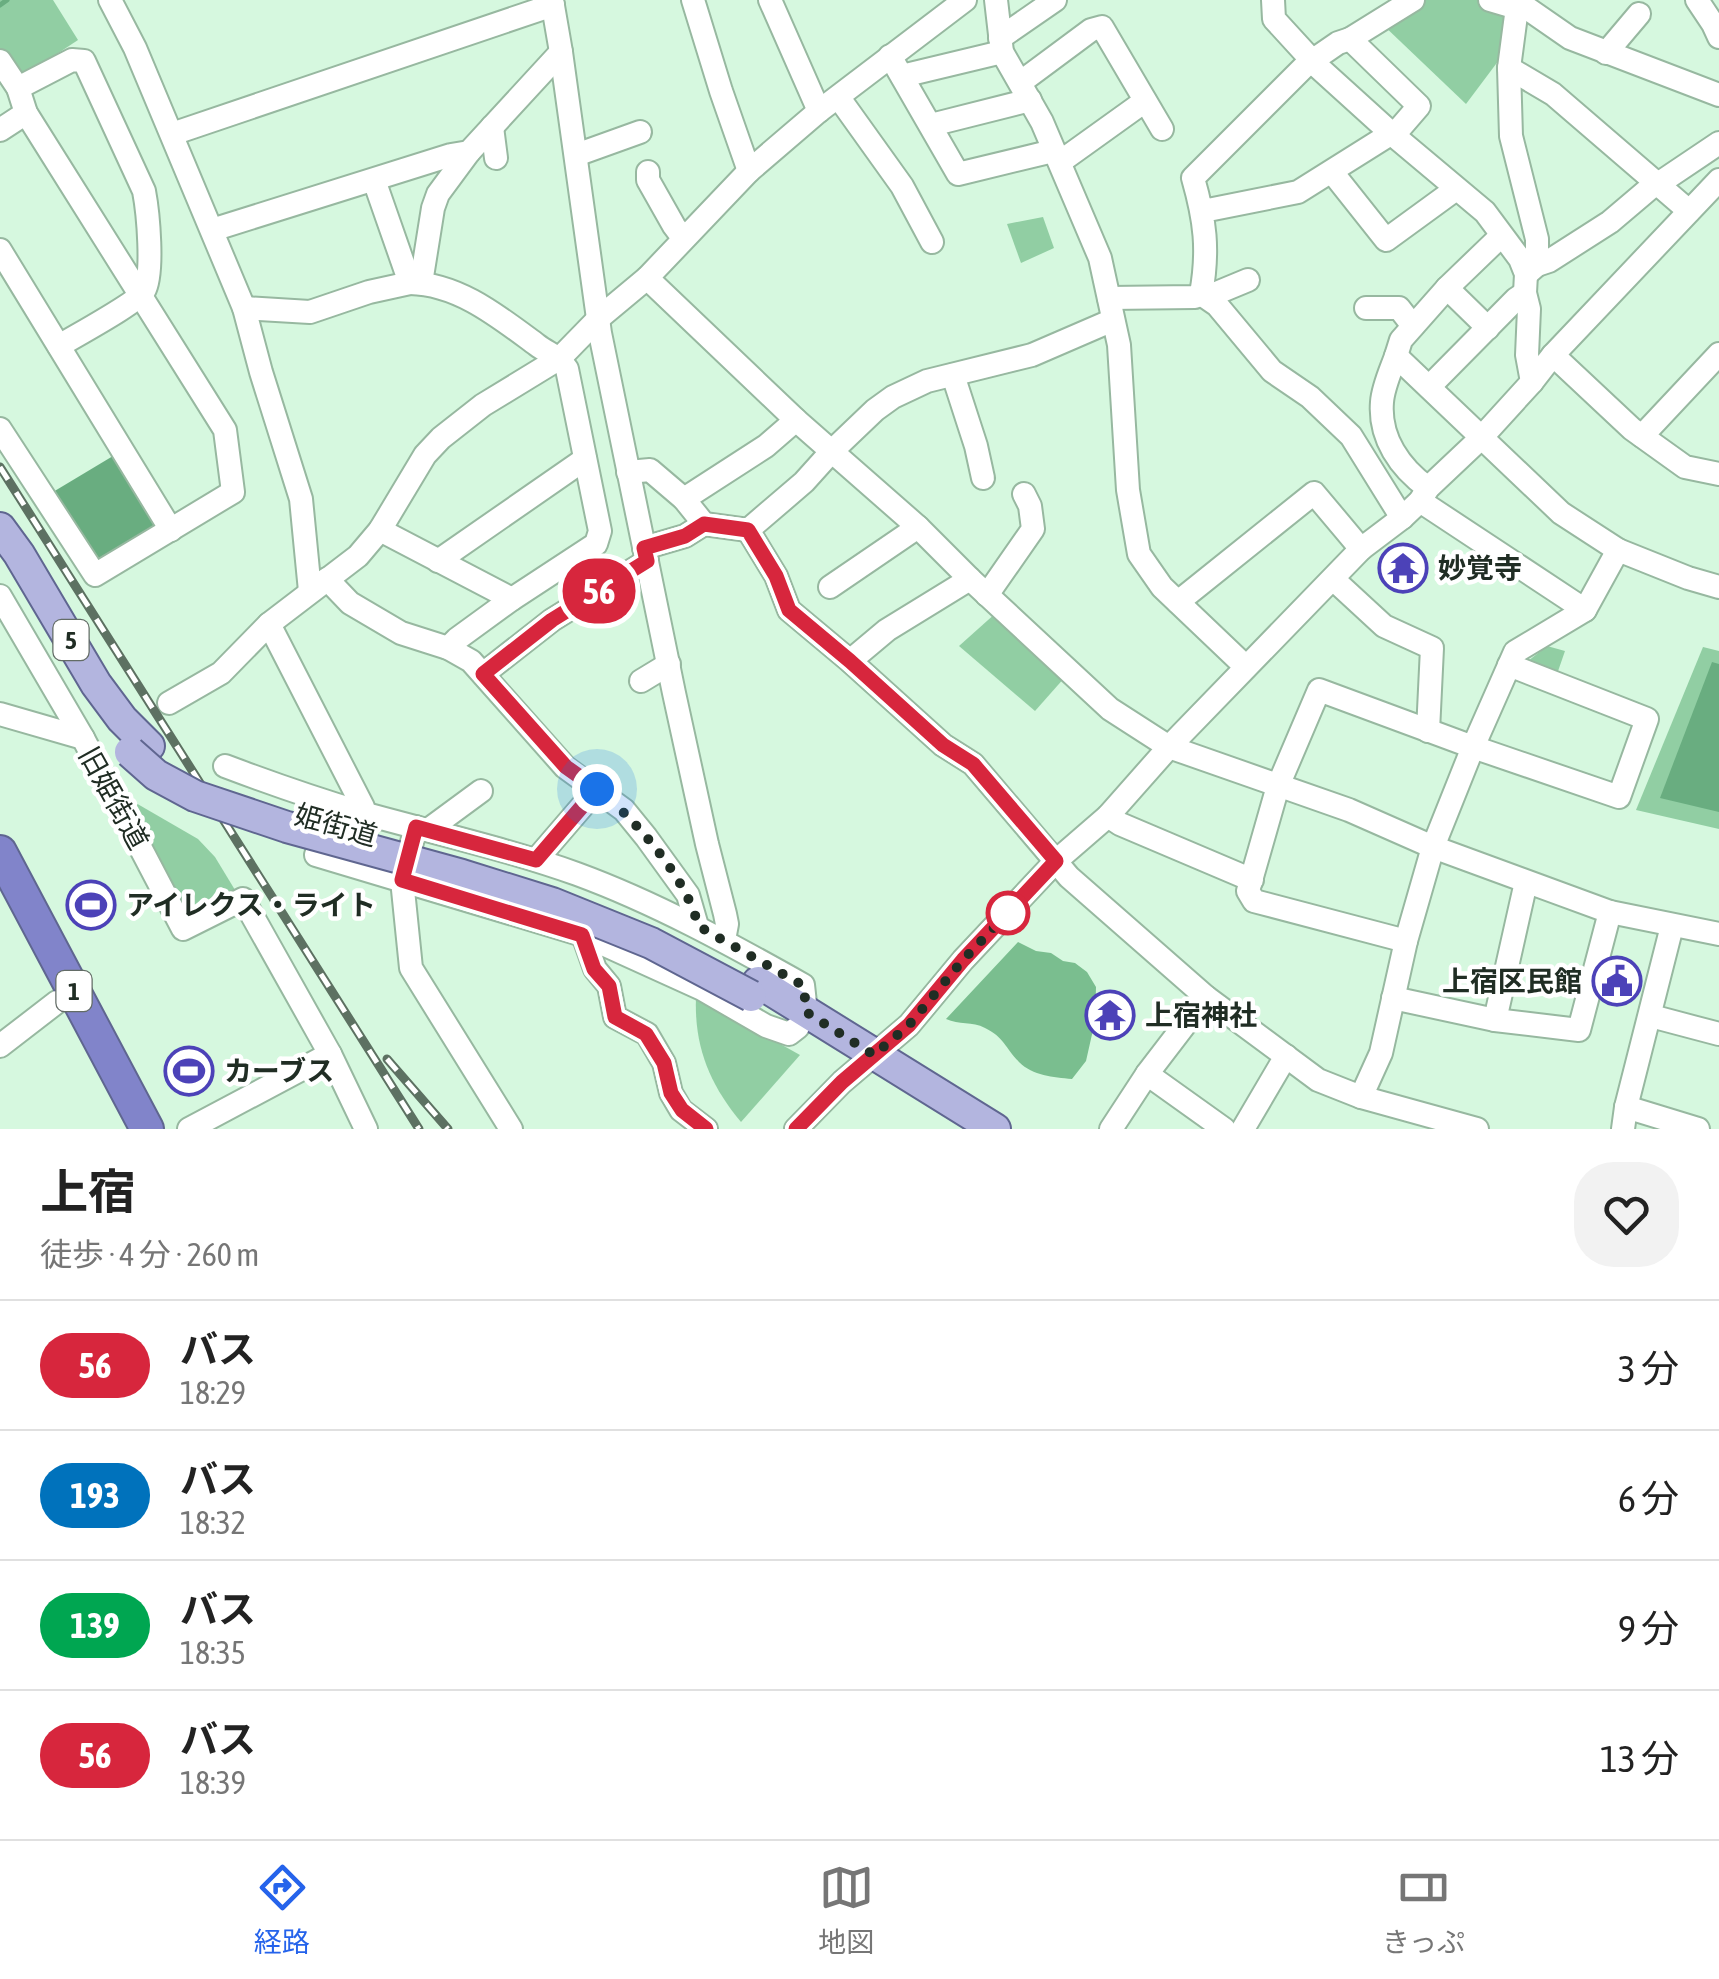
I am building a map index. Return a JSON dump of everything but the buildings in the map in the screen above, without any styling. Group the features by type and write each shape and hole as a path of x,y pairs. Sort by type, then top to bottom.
{"highway":[{"name":"1","path":"0,852 147,1129"},
{"name":"1","path":"0,892 122,1129"}],"main road":[{"name":"姫街道","path":"0,528 96,684 122,719 149,746 186,772 288,812 555,886 676,937 802,1020 874,1055 995,1129"},
{"name":"姫街道","path":"0,557 71,676 130,752 156,775 195,796 287,828 552,903 755,989"}],"street":[{"path":"110,0 135,48 244,308 301,499 318,585 400,633 448,648 471,661 566,767 624,810 688,895 698,926"},
{"path":"693,0 750,171"},
{"path":"770,0 820,112"},
{"path":"169,704 221,673 269,624 358,556 380,530 425,455 441,438 483,405 560,358 599,318 647,278 750,171 839,98 896,66 965,0"},
{"path":"996,0 1001,45 1057,157 1100,258 1118,345 1128,490 1140,554 1162,587 1246,668"},
{"path":"896,66 1001,45 1055,0"},
{"path":"1273,0 1274,19 1313,60 1392,134 1485,212 1520,259 1529,278"},
{"path":"1204,295 1207,250 1202,210 1192,178 1313,60 1412,0"},
{"path":"1490,0 1517,4 1570,38 1719,95"},
{"path":"1696,0 1719,37"},
{"path":"172,134 552,2 600,332 668,664 726,914 724,940"},
{"path":"1517,4 1509,68 1510,136 1537,239 1529,278 1527,355 1532,382"},
{"path":"1606,53 1639,14"},
{"path":"930,125 1025,91 1091,30 1102,27 1162,129"},
{"path":"1202,210 1290,196 1400,128 1419,106 1350,39"},
{"path":"416,283 438,194 470,152 561,52"},
{"path":"0,60 18,88 26,113 225,430 233,492 95,575 0,429"},
{"path":"18,88 72,60 84,60 144,191 147,208 149,280 142,296 59,346"},
{"path":"896,66 958,174 1057,157 1146,101"},
{"path":"1509,68 1554,94 1689,211"},
{"path":"839,98 902,186 932,242"},
{"path":"0,130 26,113"},
{"path":"492,127 496,158"},
{"path":"576,155 640,132"},
{"path":"1428,387 1549,260 1610,222 1657,184 1719,143"},
{"path":"212,230 470,152"},
{"path":"648,172 648,180 683,238"},
{"path":"1332,172 1386,240 1456,189"},
{"path":"374,180 416,283"},
{"path":"796,1129 842,1082 909,1025 963,960 1056,861 1108,816 1169,747 1361,550 1402,518 1481,438 1719,180"},
{"path":"1501,236 1401,340 1382,400 1384,425 1390,448 1424,494 1585,610"},
{"path":"0,250 170,530"},
{"path":"647,278 1110,710 1169,747 1348,810 1434,847 1610,912 1719,934"},
{"path":"483,674 646,555 704,524 748,530 893,398 928,381 1032,355 1111,309 1195,297 1248,280"},
{"path":"244,308 310,312 369,292 416,283 492,311 547,353 560,358 567,369 600,530 596,544 512,599 448,648"},
{"path":"1448,288 1488,328"},
{"path":"1204,295 1272,371 1310,397 1352,436 1402,518"},
{"path":"1366,308 1399,308 1413,326"},
{"path":"1642,436 1719,354"},
{"path":"1396,356 1561,513 1618,550 1719,587"},
{"path":"1553,356 1642,436 1684,467 1719,474"},
{"path":"953,375 983,478"},
{"path":"684,498 766,446 796,420"},
{"path":"438,561 585,459"},
{"path":"628,472 650,470 684,498 704,524"},
{"path":"1178,602 1314,493 1361,550"},
{"path":"988,595 1033,528 1024,494"},
{"path":"830,587 918,527"},
{"path":"380,530 512,599"},
{"path":"748,530 776,576 789,610 943,745 973,764 1068,877 1206,997 1318,1080 1362,1098 1477,1129"},
{"path":"1362,1098 1381,1053 1406,941 1434,847 1515,652 1585,610 1618,550"},
{"path":"850,661 886,630 970,578"},
{"path":"1333,578 1384,626 1432,648 1428,731"},
{"path":"0,596 83,738"},
{"path":"269,624 363,807 348,865"},
{"path":"641,681 668,664"},
{"path":"1406,941 1254,901 1248,891 1278,786 1319,690 1619,798 1647,719 1509,665"},
{"name":"旧姫街道","path":"0,714 83,738 183,929 243,900 330,1054"},
{"path":"225,766 362,812 536,860 698,926 804,986 802,1020 789,1034 766,1026 702,989 582,935 316,855"},
{"path":"536,860 597,789"},
{"path":"481,791 422,829 402,880 411,968 511,1129"},
{"path":"1108,816 1252,880"},
{"path":"1495,1020 1526,882"},
{"path":"1393,998 1495,1020 1580,1030 1610,912"},
{"path":"1672,926 1624,1118 1698,1129"},
{"path":"582,935 594,969 609,986 615,1017 646,1034 664,1063 671,1093 682,1110 706,1129"},
{"path":"1112,1129 1147,1074 1206,997"},
{"path":"0,1046 58,1002"},
{"path":"1650,1016 1719,1034"},
{"path":"188,1129 221,1121 330,1054 366,1129"},
{"path":"1243,1129 1286,1056"},
{"path":"1147,1074 1224,1129"}],"shaded area":[{"path":"0,0 53,0 78,40 22,77 17,76 0,48"},
{"path":"1417,0 1479,0 1504,6 1505,52 1466,104 1380,22"},
{"path":"1043,217 1054,248 1021,263 1007,224"},
{"path":"118,453 156,526 101,559 92,557 53,492"},
{"path":"997,612 1066,676 1035,711 959,646"},
{"path":"1547,646 1565,651 1556,677 1523,665"},
{"path":"1703,647 1719,651 1719,829 1636,810"},
{"path":"1712,662 1719,664 1719,812 1660,798"},
{"path":"122,795 198,839 215,857 235,890 186,916"},
{"path":"1018,942 1075,963 1087,972 1096,987 1095,1021 1086,1061 1072,1079 1031,1070 991,1032 975,1024 946,1019"},
{"path":"696,997 800,1055 741,1122 706,1064 698,1032"}],"waterway":[{"path":"0,5 7,0"}],"railway":[{"path":"0,467 419,1129"},
{"path":"387,1059 448,1129"}],"bus line":[{"name":"56","path":"706,1129 682,1110 671,1093 664,1063 646,1034 615,1017 609,986 594,969 582,935 402,880 416,827 536,860 597,789 566,767 483,674 552,620 647,561 644,548 685,536 704,524 748,530 776,576 789,610 943,745 973,764 1056,861 963,960 909,1025 842,1082 796,1129"}],"place":[{"name":"妙覚寺","path":"1403,568"},
{"name":"アイレクス・ライト","path":"91,905"},
{"name":"上宿区民館","path":"1617,981"},
{"name":"上宿神社","path":"1110,1015"},
{"name":"カーブス","path":"189,1071"}],"route":[{"path":"597,789 624,810 646,837 688,895 698,926 804,986 806,1012 874,1055 909,1025 1008,913"}]}
